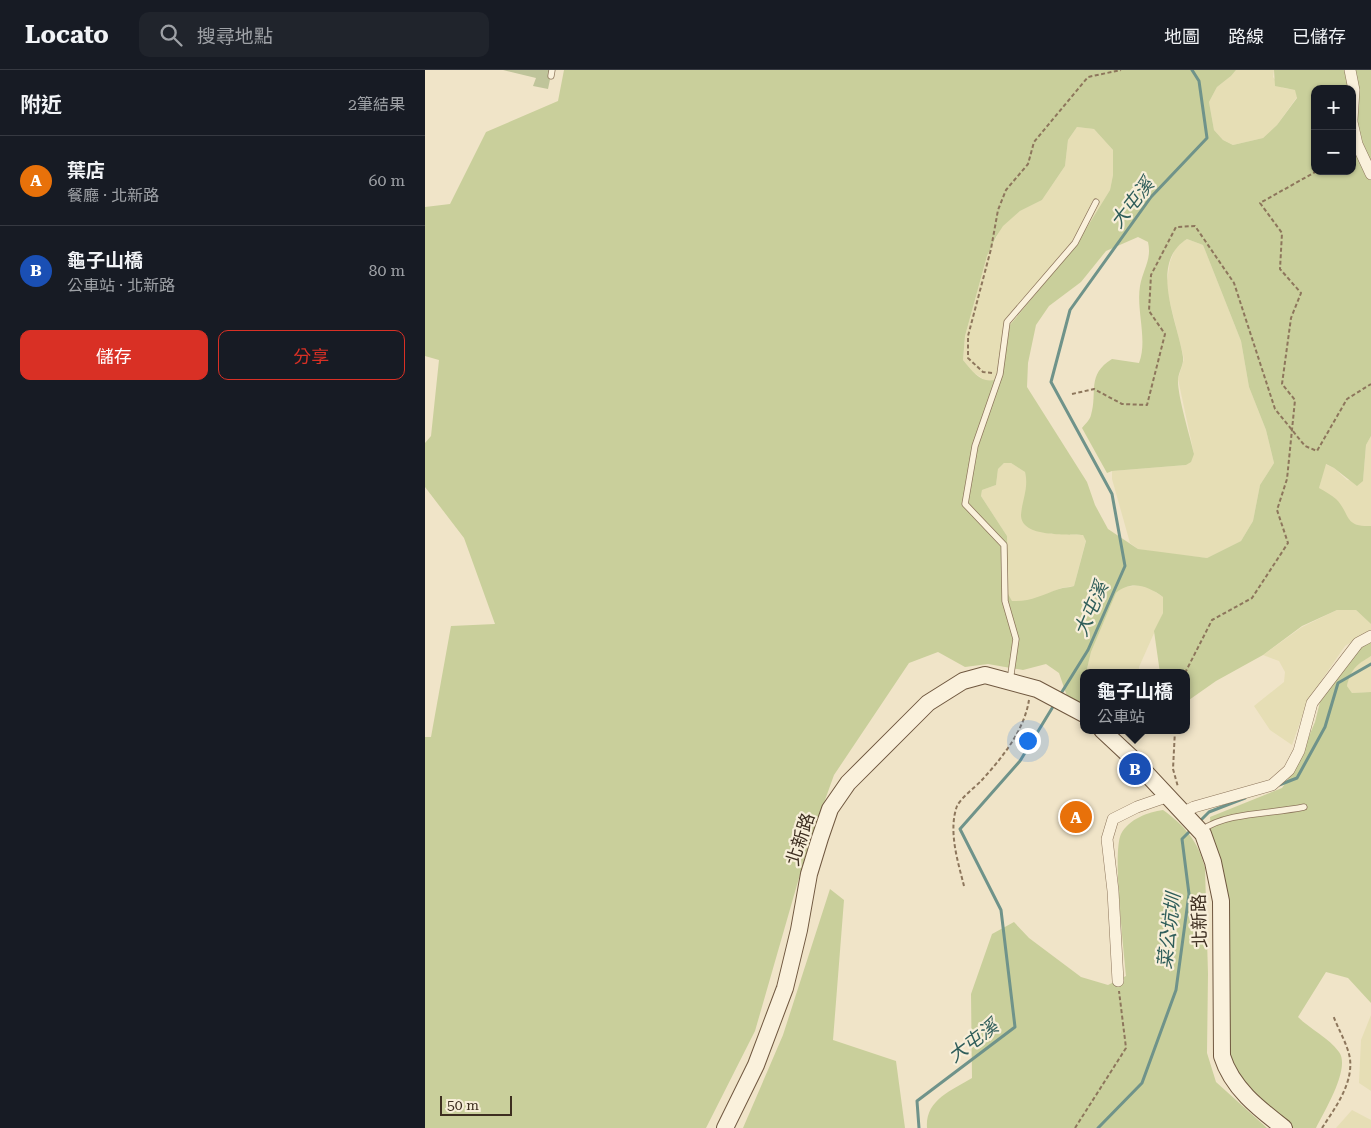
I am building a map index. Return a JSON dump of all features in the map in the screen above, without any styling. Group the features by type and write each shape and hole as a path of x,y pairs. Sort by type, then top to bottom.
{"main road":[{"name":"北新路","path":"725,1128 756,1065 785,988 799,930 809,874 830,809 848,783 928,703 963,682 985,675 1010,682 1033,694 1080,712"},
{"name":"北新路","path":"1105,734 1201,831 1213,862 1221,901 1222,1056 1226,1068 1236,1084 1257,1106 1284,1128"}],"street":[{"path":"1350,70 1353,85"},
{"path":"1354,130 1357,144 1371,174"},
{"path":"1118,981 1113,891 1107,839 1113,819 1137,807 1194,807 1272,785 1289,770 1299,751 1312,703 1358,643 1371,636"}],"lane":[{"path":"1010,682 1016,639 1005,601 1004,545 965,504 975,446 1000,374 1007,322 1075,243 1096,202"},
{"path":"1201,831 1221,819 1276,813 1304,807"}],"path":[{"path":"1000,374 983,372 968,358 968,336 991,249 998,210 1006,190 1028,164 1034,142 1088,77 1121,70"},
{"path":"1187,669 1212,620 1252,598 1288,543 1277,510 1287,479 1295,400 1283,384 1291,318 1301,293 1280,269 1282,233 1260,203 1311,174"},
{"path":"1072,394 1094,390 1121,404 1147,405 1165,334 1149,311 1151,275 1168,238 1176,227 1195,226 1234,283 1275,409 1305,446 1317,451 1347,399 1371,384"},
{"path":"964,886 955,853 957,806 1000,760 1025,719 1033,694"},
{"path":"1175,734 1173,769 1181,803 1180,808"},
{"path":"1075,1128 1126,1048 1118,981"},
{"path":"1323,1128 1337,1105 1350,1074 1350,1058 1333,1015"}],"shaded area":[{"path":"1236,70 1274,70 1273,77 1283,88 1296,90 1297,97 1277,125 1263,138 1233,145 1223,140 1214,130 1209,102 1217,87"},
{"path":"1077,127 1094,129 1113,150 1113,175 1110,190 1076,245 1010,325 1002,377 992,382 986,381 973,372 963,360 965,336 987,256 1002,226 1020,211 1042,200 1065,166 1068,140"},
{"path":"1187,239 1203,245 1241,341 1249,387 1266,430 1274,463 1260,485 1253,521 1241,541 1207,558 1138,549 1130,543 1112,479 1112,471 1186,465 1194,454 1178,379 1184,359 1166,287 1170,262 1176,246"},
{"path":"1371,436 1371,526 1360,526 1351,523 1319,488 1325,464 1334,468 1347,480 1363,481 1366,445"},
{"path":"1004,463 1011,463 1025,472 1047,533 1083,535 1086,540 1074,586 1061,588 1033,600 1022,602 1012,601 1007,594 1007,536 981,496 982,490 996,485 998,469"},
{"path":"1145,585 1163,597 1163,613 1139,669 1087,669 1091,652 1116,593 1123,587"},
{"path":"1337,610 1356,610 1371,624 1371,630 1345,646 1308,700 1292,745 1270,730 1254,706 1284,682 1285,672 1279,661 1263,655 1302,627"},
{"path":"1371,656 1371,692 1352,693 1347,686 1350,672 1355,665"},
{"path":"1371,1015 1371,1091 1359,1083 1361,1040"},
{"path":"1352,1110 1371,1120 1371,1128 1336,1128"}],"green space":[{"path":"503,70 552,70 548,89 533,86 536,78"},
{"path":"564,70 1236,70 1217,87 1209,102 1214,130 1223,140 1233,145 1263,138 1277,125 1297,98 1295,90 1275,86 1274,70 1371,70 1371,436 1366,445 1363,481 1357,486 1326,464 1319,488 1336,499 1352,522 1362,526 1371,526 1371,624 1356,610 1337,610 1302,626 1263,655 1216,681 1190,699 1190,669 1159,669 1154,631 1163,613 1163,597 1145,587 1139,586 1128,587 1116,593 1091,652 1087,669 1080,669 1080,707 1068,699 1059,673 1046,664 1023,670 988,664 965,667 938,652 909,663 834,775 807,850 755,1031 706,1128 425,1128 425,737 431,737 451,626 495,624 464,538 425,487 425,443 431,436 439,360 425,356 425,207 450,204 486,132 558,101","holes":["1077,127 1094,129 1113,150 1113,175 1110,190 1076,245 1010,325 1002,377 990,381 984,380 963,360 965,336 987,256 1003,226 1020,211 1042,200 1065,166 1068,140","1138,237 1148,242 1149,254 1141,280 1139,296 1142,335 1139,363 1112,359 1104,365 1099,371 1094,384 1093,407 1089,420 1082,428 1107,473 1186,465 1191,462 1194,454 1178,386 1183,357 1172,311 1167,278 1169,263 1175,250 1187,239 1203,245 1241,341 1249,387 1266,430 1274,463 1260,485 1253,521 1241,541 1207,558 1138,549 1108,529 1095,505 1087,482 1027,387 1028,363 1036,325 1049,306 1081,282 1106,251","1004,463 1011,463 1025,472 1026,489 1021,515 1023,522 1029,528 1046,533 1083,535 1086,541 1074,586 1018,601 1012,601 1008,594 1007,536 981,496 982,490 996,485 998,469"]},
{"path":"1371,641 1371,656 1355,668 1350,675 1347,686 1352,693 1371,692 1371,1003 1348,978 1326,972 1298,1017 1335,1047 1342,1059 1342,1068 1335,1090 1316,1128 1291,1128 1241,1082 1232,1065 1228,1048 1219,857 1211,832 1210,817 1282,788 1296,767 1315,722 1320,702 1356,651"},
{"path":"1163,810 1190,835 1199,850 1205,868 1208,974 1207,1053 1216,1082 1267,1128 927,1128 927,1118 935,1103 948,1092 972,1078 971,994 992,934 1014,922 1029,938 1081,977 1108,985 1126,976 1118,880 1121,834 1134,820 1151,812"},
{"path":"830,889 844,900 833,1040 896,1061 905,1128 743,1128 783,1035"}],"waterway":[{"name":"大屯溪","path":"1060,695 1088,650 1125,566 1112,494 1051,382 1070,310 1151,197 1207,138 1199,81 1192,70"},
{"name":"菜公坑圳","path":"1279,785 1297,778 1325,727 1338,683 1371,664"},
{"name":"大屯溪","path":"919,1128 917,1101 1015,1027 1001,910 960,829 1020,761 1054,705"},
{"name":"菜公坑圳","path":"1198,823 1209,812 1245,798"},
{"name":"菜公坑圳","path":"1098,1128 1142,1083 1176,990 1189,894 1182,839 1192,829"}],"place":[{"name":"龜子山橋","path":"1135,769"},
{"name":"葉店","path":"1076,817"}]}
